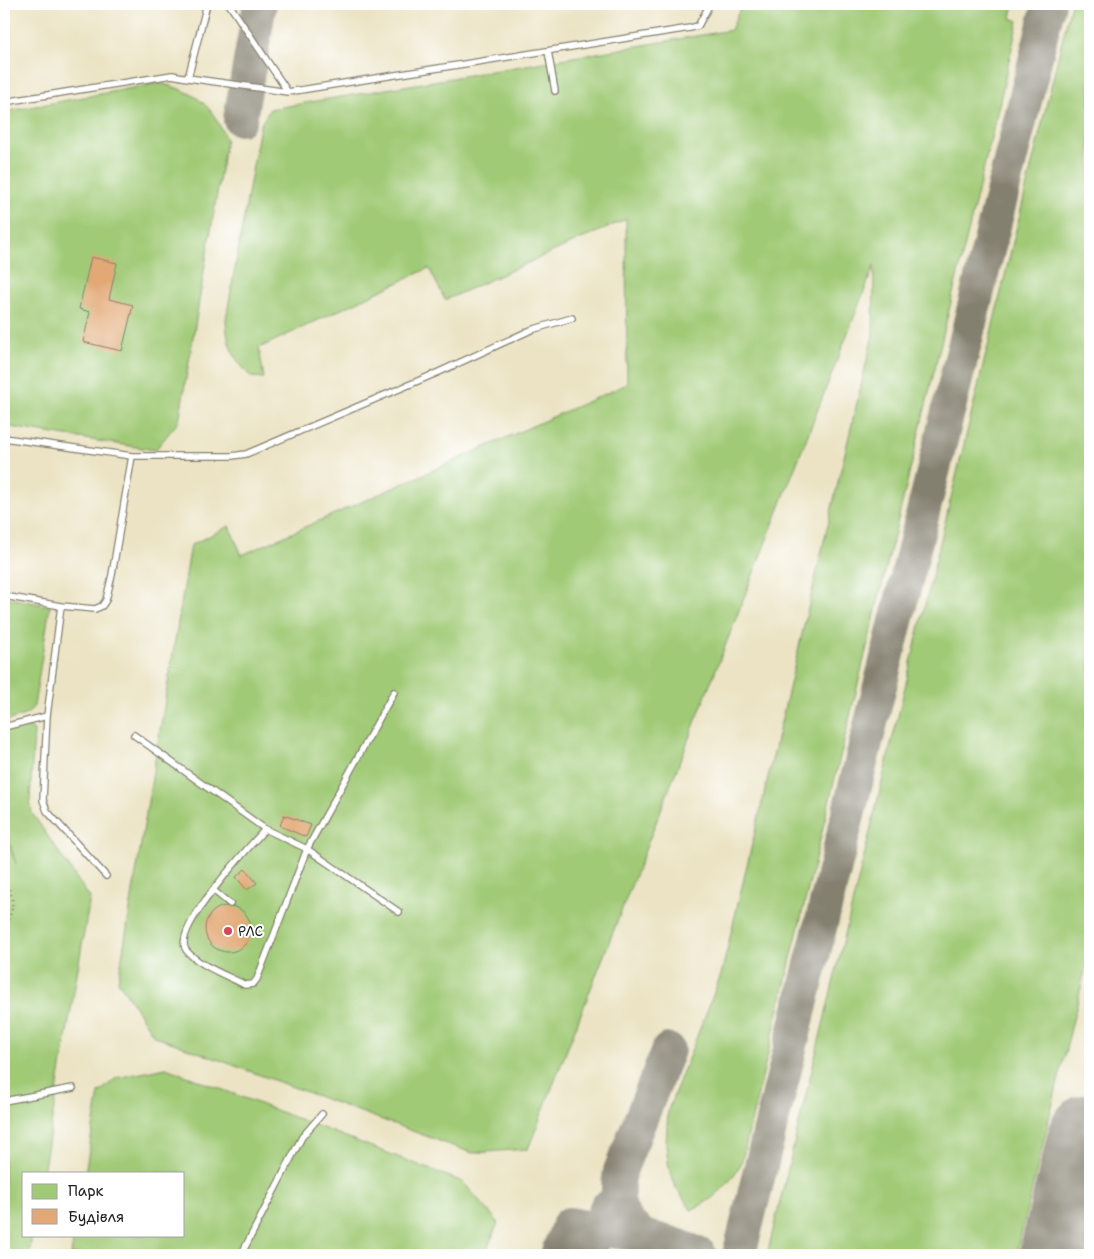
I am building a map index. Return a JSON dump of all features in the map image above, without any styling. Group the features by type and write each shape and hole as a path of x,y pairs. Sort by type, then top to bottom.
{"lane":[{"path":"188,78 207,4"},
{"path":"229,4 288,92"},
{"path":"4,102 172,75 288,92 690,28 698,26 710,4"},
{"path":"548,51 555,90"},
{"path":"4,438 132,456 232,456 246,454 531,330 572,318"},
{"path":"4,596 61,606 95,609 102,606 106,600 132,456"},
{"path":"61,606 47,716 43,800 47,811 106,876"},
{"path":"265,830 213,890 186,931 185,949 193,957 245,985 252,984 257,979 307,849 394,692"},
{"path":"4,727 47,716"},
{"path":"134,736 265,830 307,849 399,912"},
{"path":"213,890 230,904"},
{"path":"4,1100 73,1088"},
{"path":"241,1255 302,1137 322,1114"}],"path":[{"path":"4,881 13,902 10,917 4,926"}],"green space":[{"path":"742,4 1014,4 1011,18 1018,21 741,1164 720,1192 707,1202 691,1210 676,1188 669,1168 666,1146 668,1110 721,975 873,335 874,266 528,1149 472,1153 154,1036 118,981 191,545 229,526 242,555 627,384 626,219 445,300 429,268 259,348 264,378 251,377 232,351 226,319 260,126 270,109 731,30"},
{"path":"1071,4 1090,4 1090,950 1016,1255 767,1255"},
{"path":"159,83 184,91 202,101 215,117 226,140 179,421 155,450 4,426 4,112"},
{"path":"4,597 50,606 34,706 27,714 4,722"},
{"path":"23,724 34,730 30,801 32,813 90,898 43,1172 22,1172 22,1236 32,1236 29,1255 4,1255 4,830 16,864 4,826 4,730"},
{"path":"166,1068 463,1182 498,1222 485,1255 71,1255 74,1236 185,1236 185,1172 85,1172 99,1093 116,1078"}],"building":[{"path":"91,257 117,263 109,299 133,305 122,351 83,342 90,312 79,309"},
{"path":"284,815 311,825 306,837 280,826"},
{"path":"245,869 257,883 247,890 236,877"},
{"name":"РЛС","path":"228,906 241,910 247,916 251,929 247,942 241,948 228,952 215,948 209,942 205,929 209,916 215,910"}],"taxiway":[{"path":"240,119 260,4"},
{"path":"739,1255 1049,4"},
{"path":"647,1238 630,1224 620,1210 618,1182 620,1171 668,1050"},
{"path":"588,1255 606,1208"},
{"path":"557,1255 569,1224 653,1238 700,1255"}],"runway":[{"path":"1061,1255 1090,1136"}],"place":[{"name":"РЛС","path":"228,931"}]}
